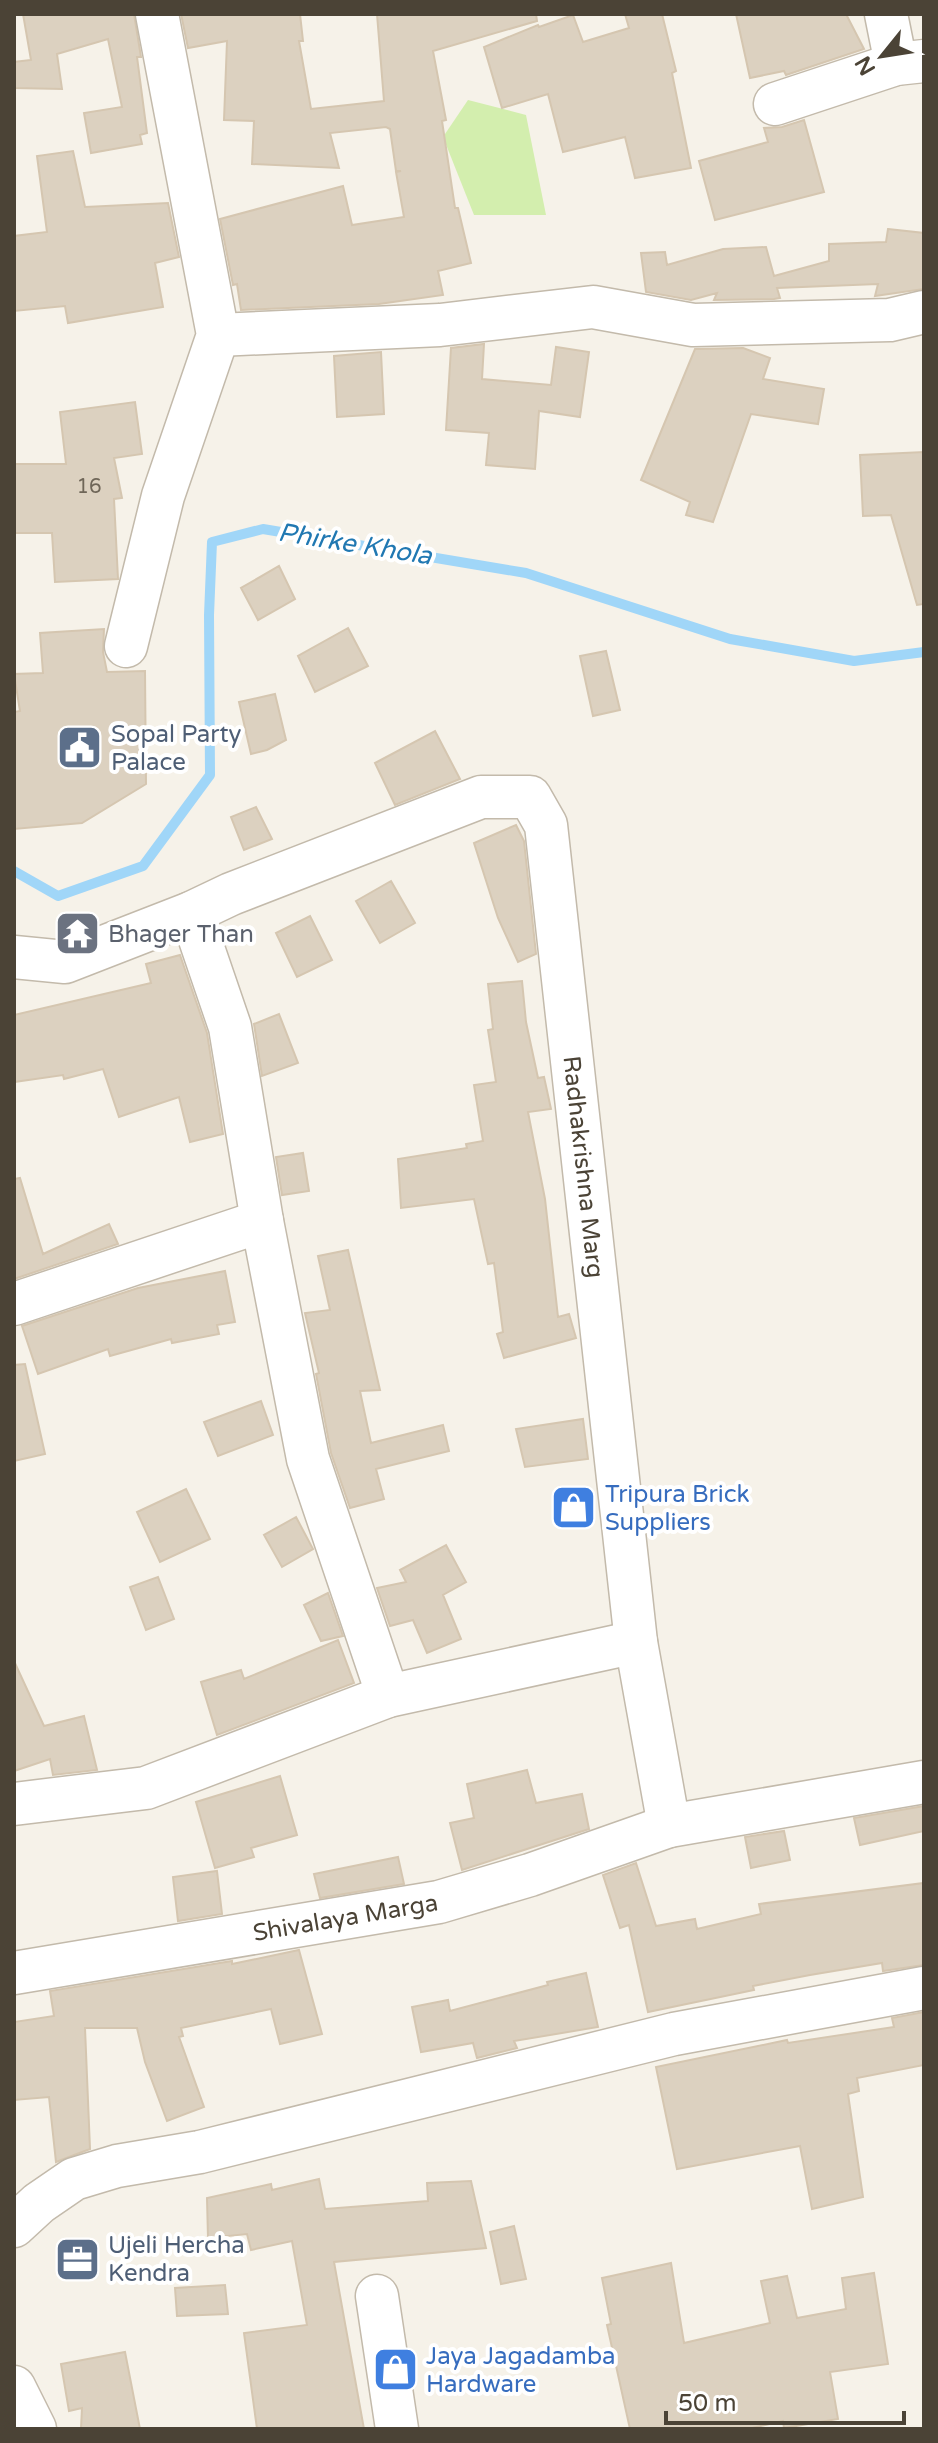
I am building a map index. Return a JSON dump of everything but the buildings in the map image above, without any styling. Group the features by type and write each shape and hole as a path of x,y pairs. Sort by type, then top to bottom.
{"street":[{"path":"126,646 163,496 218,335 157,14"},
{"path":"775,104 910,62 886,14"},
{"path":"218,335 440,325 593,307 693,325 890,320 924,312"},
{"name":"Radhakrishna Marg","path":"14,957 65,962 481,797 530,797 546,825 636,1642 669,1826"},
{"path":"191,913 230,1027 262,1221 308,1459 388,1696"},
{"path":"14,1304 262,1221"},
{"path":"14,1804 146,1788 388,1696 636,1642"},
{"path":"669,1826 924,1782"},
{"name":"Shivalaya Marga","path":"14,1973 439,1902 530,1875 669,1826"},
{"path":"14,2226 39,2203 74,2179 117,2166 230,2145 674,2034 924,1988"},
{"path":"377,2296 397,2429"},
{"path":"14,2387 35,2429"}],"green space":[{"path":"468,100 526,115 546,215 474,215 443,137"}],"waterway":[{"name":"Phirke Khola","path":"14,871 58,896 143,866 210,775 212,542 263,529 526,573 730,639 854,661 924,652"}],"place":[{"name":"Sopal Party Palace","path":"80,748"},
{"name":"Bhager Than","path":"77,934"},
{"name":"Tripura Brick Suppliers","path":"574,1508"},
{"name":"Ujeli Hercha Kendra","path":"77,2259"},
{"name":"Jaya Jagadamba Hardware","path":"395,2370"}]}
